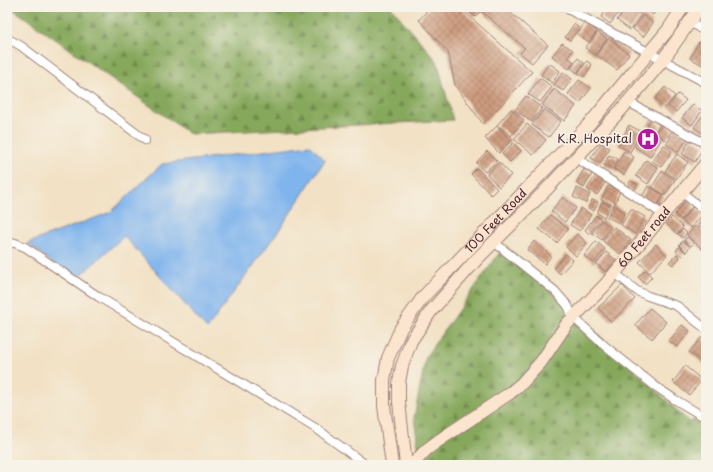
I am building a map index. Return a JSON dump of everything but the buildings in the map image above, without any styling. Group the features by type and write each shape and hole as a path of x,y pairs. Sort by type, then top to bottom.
{"street":[{"path":"564,7 706,83"},
{"name":"100 Feet Road","path":"392,465 384,406 384,380 388,358 402,328 422,297 591,122 668,30 683,7"},
{"name":"100 Feet Road","path":"406,465 398,383 402,366 411,341 431,311 477,259 545,191 628,102 663,60 700,7"},
{"path":"690,22 706,32"},
{"path":"7,39 21,46 145,140"},
{"path":"628,102 706,144"},
{"path":"576,158 664,215"},
{"name":"60 Feet road","path":"412,465 438,440 510,393 522,383 541,362 559,334 616,273 692,180 704,169"},
{"path":"682,193 706,212"},
{"path":"494,242 555,290 606,347 655,386 706,418"},
{"path":"7,243 15,243 25,247 99,297 317,429 366,465"},
{"path":"616,273 636,291 677,306 706,329"}],"green space":[{"path":"10,7 391,7 437,61 453,120 190,134"},
{"path":"505,245 689,422 703,416 706,417 706,465 421,465 414,418 426,356"}],"water":[{"path":"310,145 325,160 279,230 207,329 124,236 72,283 73,280 28,243 111,212 162,164"}],"place":[{"name":"K.R. Hospital","path":"648,139"}]}
